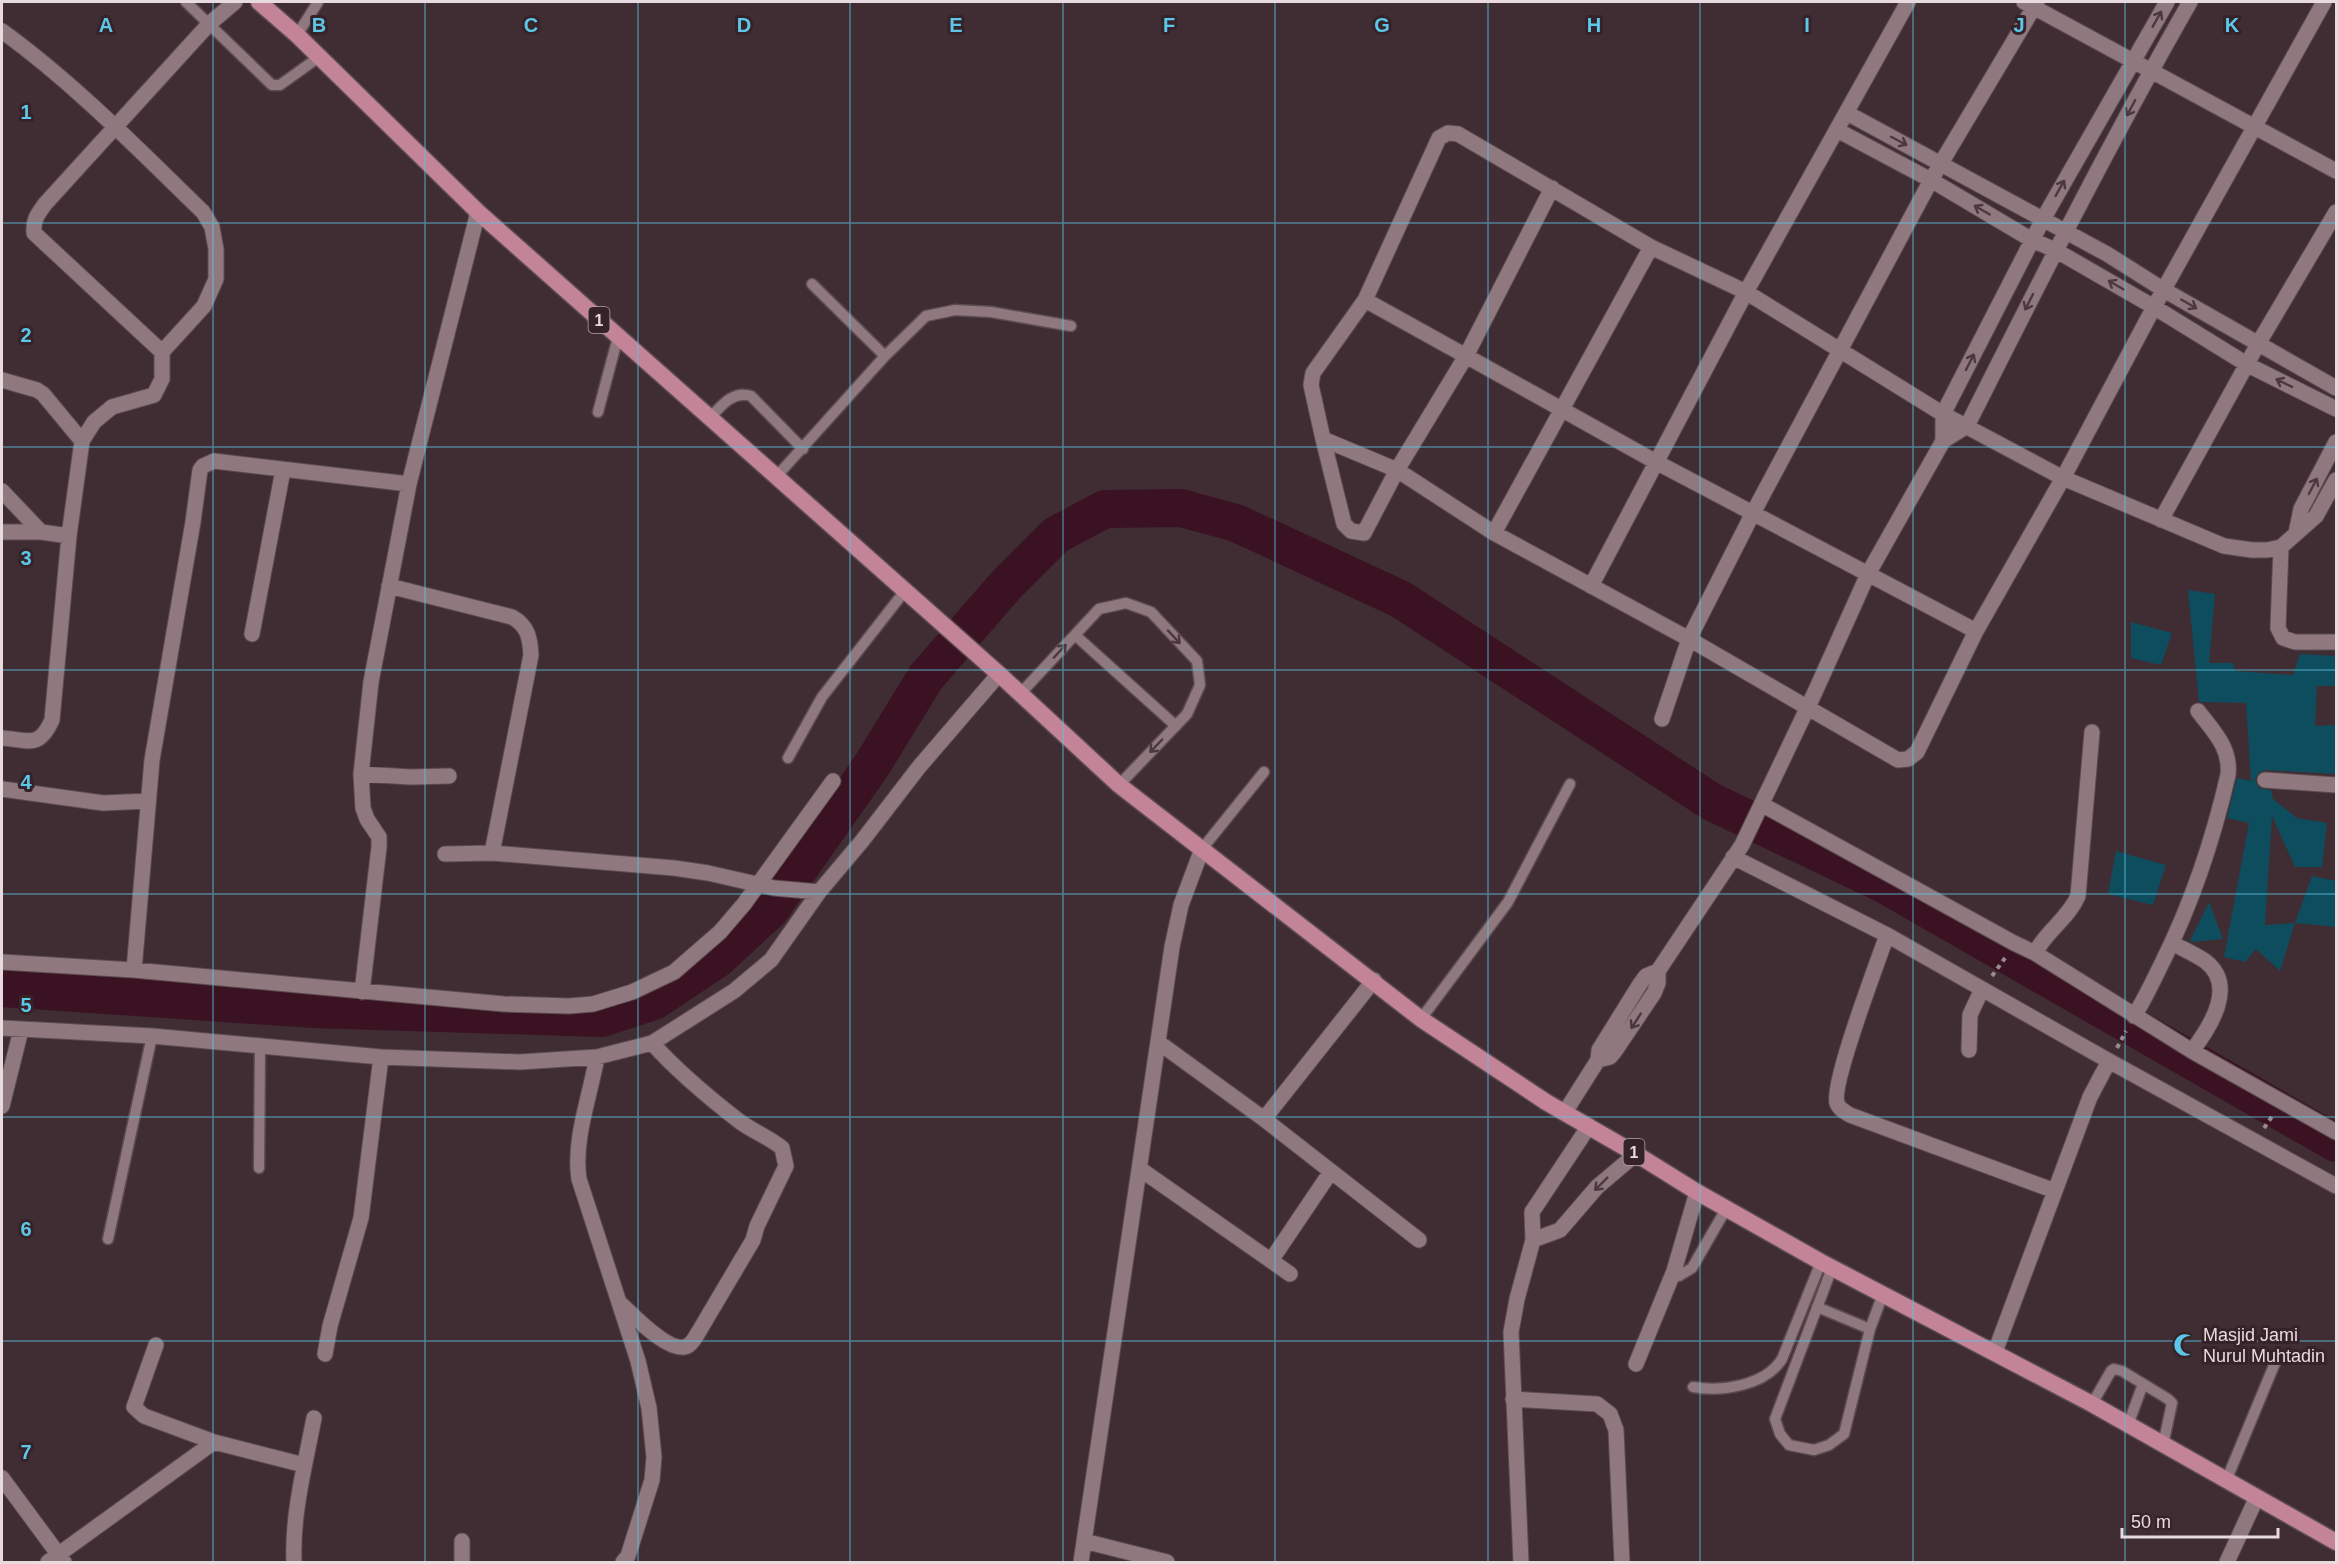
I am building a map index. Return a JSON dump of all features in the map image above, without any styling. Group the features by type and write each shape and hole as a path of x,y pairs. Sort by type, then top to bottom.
{"highway":[{"name":"1","path":"259,2 297,35 478,212 996,672 1119,785 1374,980 1421,1019 1565,1112 1696,1192 1826,1265 2092,1404 2256,1499 2337,1542"}],"street":[{"path":"162,352 34,234 33,224 40,210 116,126 209,24 235,2"},
{"path":"1591,586 1746,292 1908,2"},
{"path":"1565,1112 1598,1060 1610,1057 1615,1052 1654,993 1658,983 1658,971 1738,851 1756,819 1868,574 1943,441 1944,414 2042,220 2167,2"},
{"path":"1943,441 1967,426 2055,250 2190,2"},
{"path":"1323,439 1397,470 1494,533 1689,639 1898,760 1908,759 1917,752 1976,631 2063,478 2154,307 2324,2"},
{"path":"1662,720 1689,639 1753,513 1931,180 2032,3 2151,71 2337,171"},
{"path":"2,31 43,62 116,126 203,212 212,227 216,249 216,279 204,306 162,352 162,379 154,395 112,407 94,422 82,441 69,536 52,720 45,735 36,741 2,738"},
{"path":"1847,113 2066,232 2337,388"},
{"path":"1837,130 1931,180 2032,240 2055,250 2248,365 2337,409"},
{"path":"1552,188 1466,356 1397,470 1364,533 1351,531 1344,524 1323,439 1311,385 1313,373 1365,300 1439,138 1448,133 1458,134 1552,188 1652,247 1746,292 1944,414 2063,478 2224,546 2267,550 2281,547 2316,516 2337,480"},
{"path":"362,992 379,837 363,808 362,774 371,682 409,484 478,212"},
{"path":"2161,520 2258,344 2337,212"},
{"path":"1494,533 1652,247"},
{"path":"1365,300 1560,410 1976,631"},
{"path":"2,380 37,390 43,394 82,441"},
{"path":"2296,533 2301,509 2337,442"},
{"path":"134,970 152,760 200,470 203,465 214,462 409,484"},
{"path":"252,634 283,470"},
{"path":"2,491 41,532"},
{"path":"2,532 41,532 69,536"},
{"path":"2281,547 2278,628 2283,638 2295,642 2337,642"},
{"path":"389,586 512,617 522,622 530,637 531,655 492,853"},
{"path":"2,1028 152,1036 260,1048 381,1057 520,1062 597,1058 652,1043 734,991 776,955 812,891 919,767 996,672"},
{"path":"2132,1020 2172,943 2202,872 2228,776 2229,764 2225,745 2198,711"},
{"path":"2036,953 2045,937 2073,908 2078,896 2092,732"},
{"path":"362,774 411,777 449,776"},
{"path":"2265,780 2337,785"},
{"path":"2,962 134,970 504,1004 569,1006 593,1004 632,992 674,972 720,932 744,904 833,781"},
{"path":"2,789 104,803 148,801"},
{"path":"1763,805 2014,944 2036,953 2132,1020 2193,1051 2337,1132"},
{"path":"1081,1563 1177,920 1202,849"},
{"path":"1738,851 1887,934 1985,985 2337,1186"},
{"path":"445,854 492,853 674,868 708,873 756,885 812,891"},
{"path":"1887,934 1839,1077 1836,1102 1840,1109 1850,1115 2055,1191"},
{"path":"2172,943 2205,961 2216,972 2221,983 2220,1000 2216,1011 2207,1032 2193,1051"},
{"path":"1264,1119 1374,980"},
{"path":"1969,1050 1970,1015 1985,985"},
{"path":"2,1106 21,1030"},
{"path":"1158,1042 1264,1119 1330,1173 1419,1240"},
{"path":"620,1303 657,1336 674,1346 689,1345 753,1240 757,1226 786,1166 785,1155 776,1143 740,1122 684,1076 652,1043"},
{"path":"325,1354 330,1326 361,1218 381,1057"},
{"path":"597,1058 578,1143 576,1165 638,1361 649,1408 654,1457 652,1480 628,1556 623,1563"},
{"path":"1995,1352 2090,1097 2111,1058"},
{"path":"1521,1563 1511,1332 1517,1299 1533,1240 1532,1212 1589,1126"},
{"path":"1533,1240 1560,1230 1597,1187 1636,1154"},
{"path":"1140,1169 1272,1259 1290,1274"},
{"path":"1272,1259 1330,1173"},
{"path":"1636,1364 1672,1275 1696,1192"},
{"path":"156,1345 134,1407 144,1416 214,1442 304,1465"},
{"path":"1513,1398 1597,1404 1610,1414 1616,1430 1622,1563"},
{"path":"294,1563 293,1538 314,1418"},
{"path":"2,1478 57,1560 214,1442"},
{"path":"2227,1563 2238,1534 2256,1499"},
{"path":"1084,1540 1167,1563"},
{"path":"462,1541 462,1563"}],"lane":[{"path":"186,2 272,85 280,86 319,57"},
{"path":"297,35 318,2"},
{"path":"812,284 885,356"},
{"path":"776,477 885,356 926,316 955,310 992,312 1071,326"},
{"path":"598,412 618,337"},
{"path":"709,418 734,396 743,393 751,396 803,448"},
{"path":"788,758 822,697 904,592"},
{"path":"1020,694 1099,609 1126,603 1151,612 1197,661 1200,686 1187,714 1119,785"},
{"path":"1075,635 1176,726"},
{"path":"1202,849 1264,772"},
{"path":"1421,1019 1508,902 1570,784"},
{"path":"108,1239 152,1036"},
{"path":"259,1168 260,1048"},
{"path":"1672,1275 1679,1276 1692,1268 1726,1209"},
{"path":"1826,1265 1817,1307 1775,1419 1780,1434 1789,1445 1814,1450 1829,1445 1844,1434 1870,1329 1883,1294"},
{"path":"1693,1387 1706,1389 1748,1383 1777,1368 1826,1265"},
{"path":"1817,1307 1870,1329"},
{"path":"2226,1481 2275,1363"},
{"path":"2092,1404 2111,1371 2114,1369 2122,1371 2172,1403 2163,1445"},
{"path":"2128,1425 2143,1384"}],"path":[{"path":"1985,985 2008,954"},
{"path":"2111,1058 2132,1020"},
{"path":"2259,1136 2279,1107"}],"building":[{"path":"2188,590 2215,594 2209,663 2233,663 2235,671 2293,675 2300,654 2337,656 2337,686 2317,686 2315,726 2337,725 2337,774 2265,770 2260,772 2255,779 2259,788 2271,790 2273,799 2297,818 2327,823 2322,867 2295,867 2272,816 2265,925 2295,923 2280,971 2256,949 2245,962 2224,957 2249,823 2227,818 2237,778 2251,781 2246,703 2199,702"},
{"path":"2131,622 2172,633 2161,665 2131,658"},
{"path":"2116,851 2166,865 2153,905 2108,894"},
{"path":"2312,876 2337,881 2337,927 2295,923"},
{"path":"2209,902 2223,939 2192,942 2190,941"}],"waterway":[{"path":"2,988 314,1009 602,1018 654,1001 717,959 770,910 872,765 926,677 1006,585 1056,535 1105,509 1181,508 1236,523 1400,599 1712,802 1882,883 2336,1143"}],"place":[{"name":"Masjid Jami Nurul Muhtadin","path":"2185,1345"}]}
